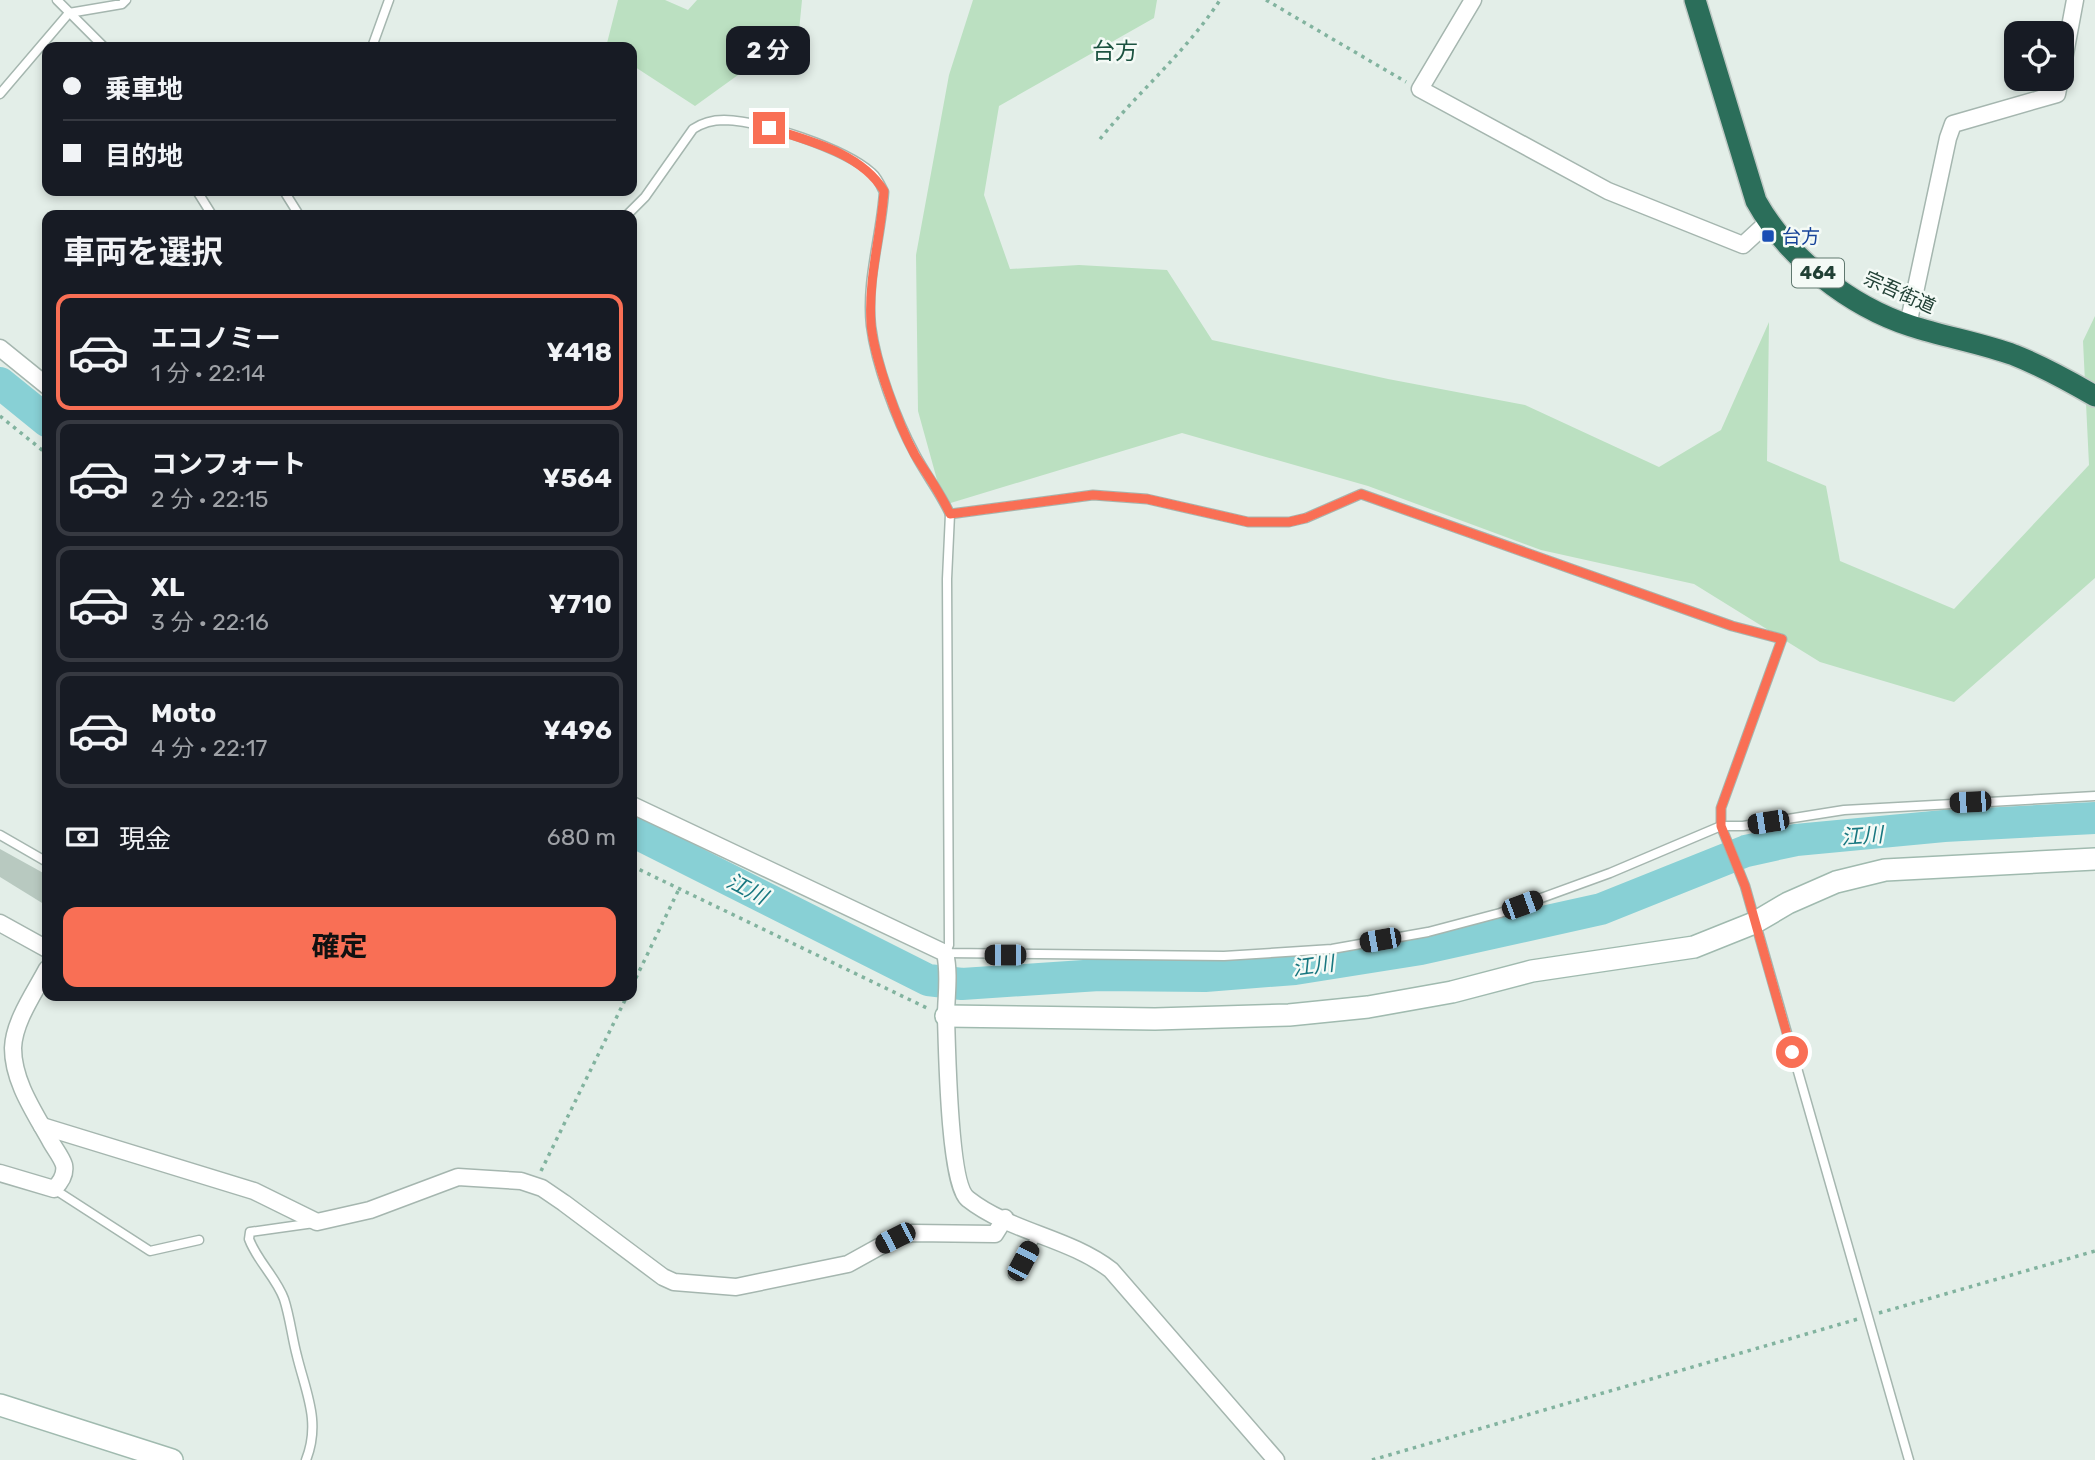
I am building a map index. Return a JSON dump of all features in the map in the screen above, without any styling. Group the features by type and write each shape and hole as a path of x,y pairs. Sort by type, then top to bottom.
{"highway":[{"name":"宗吾街道","path":"1695,0 1745,170 1768,222 1819,274 1860,302 1908,325 2013,355 2095,396"}],"street":[{"path":"1473,0 1420,89 1608,191 1743,246 1768,222"},
{"path":"2072,21 2076,0"},
{"path":"1908,325 1948,138 1954,124 2057,94 2058,91"},
{"path":"0,348 42,382"},
{"path":"637,807 946,958 946,1011 956,1178 960,1191 969,1200 1004,1218 1083,1251 1111,1270 1276,1460"},
{"path":"946,1011 1155,1019 1289,1014 1368,1007 1452,992 1532,971 1695,947 1754,923 1788,903 1836,882 1885,870 2095,859"},
{"path":"0,923 42,946"},
{"path":"0,1173 54,1189 62,1180 64,1166 15,1068 13,1049 18,1027 42,979"},
{"path":"42,1126 254,1191 317,1223 370,1210 458,1177 521,1181 534,1185 564,1203 663,1277 674,1282 736,1287 848,1264 895,1238 912,1233 995,1234 1004,1218"},
{"path":"0,1405 172,1460"}],"lane":[{"path":"57,0 99,42"},
{"path":"44,42 69,13 122,4 127,0"},
{"path":"374,42 389,0"},
{"path":"0,94 42,45"},
{"path":"632,210 645,197 693,129 704,123 723,120 769,128 823,145 873,174 884,191 871,269 871,325 884,376 915,454 938,487 950,514 947,579 949,945 946,958 1224,956 1332,948 1428,932 1500,913 1610,873 1721,826 1743,826 1844,810 2095,796"},
{"path":"950,514 1093,495 1147,499 1248,522 1289,522 1306,518 1361,494 1732,626 1782,639 1721,808 1721,826 1745,886 1909,1460"},
{"path":"0,835 42,859"},
{"path":"54,1189 150,1251 199,1240"},
{"path":"306,1460 312,1446 314,1424 309,1390 298,1359 284,1298 248,1238 250,1232 317,1223"},
{"path":"1013,1275 1038,1234"}],"path":[{"path":"1100,139 1124,110 1173,62 1201,29 1220,0"},
{"path":"1266,0 1420,89"},
{"path":"0,415 42,450"},
{"path":"637,868 907,1001 946,1011"},
{"path":"637,976 679,889"},
{"path":"534,1185 625,1001"},
{"path":"1373,1460 2095,1251"}],"green space":[{"path":"618,0 665,0 688,10 697,0 802,0 799,31 695,106 637,68 637,42 607,42"},
{"path":"973,0 1157,0 1154,18 999,106 984,195 1010,269 1079,265 1167,270 1212,340 1388,379 1525,405 1659,467 1721,430 1769,322 1767,461 1826,486 1840,561 1954,609 2089,465 2083,341 2095,316 2095,578 1954,702 1820,662 1694,584 1541,550 1368,486 1182,433 944,505 918,411 916,255 949,75"}],"building":[{"path":"0,849 42,872 42,903 0,877"}],"waterway":[{"name":"江川","path":"0,383 42,417"},
{"name":"江川","path":"637,834 928,980 962,984 1099,975 1205,976 1295,969 1421,949 1601,909 1746,851 1796,840 1944,826 2095,818"}],"place":[{"name":"台方","path":"1768,236"}],"district":[{"name":"台方","path":"1115,51"}],"route":[{"path":"769,128 823,145 873,174 884,191 883,212 871,269 871,325 884,376 915,454 938,487 950,514 1093,495 1147,499 1193,512 1248,522 1289,522 1306,518 1361,494 1732,626 1782,639 1721,808 1721,826 1745,886 1792,1052"}]}
